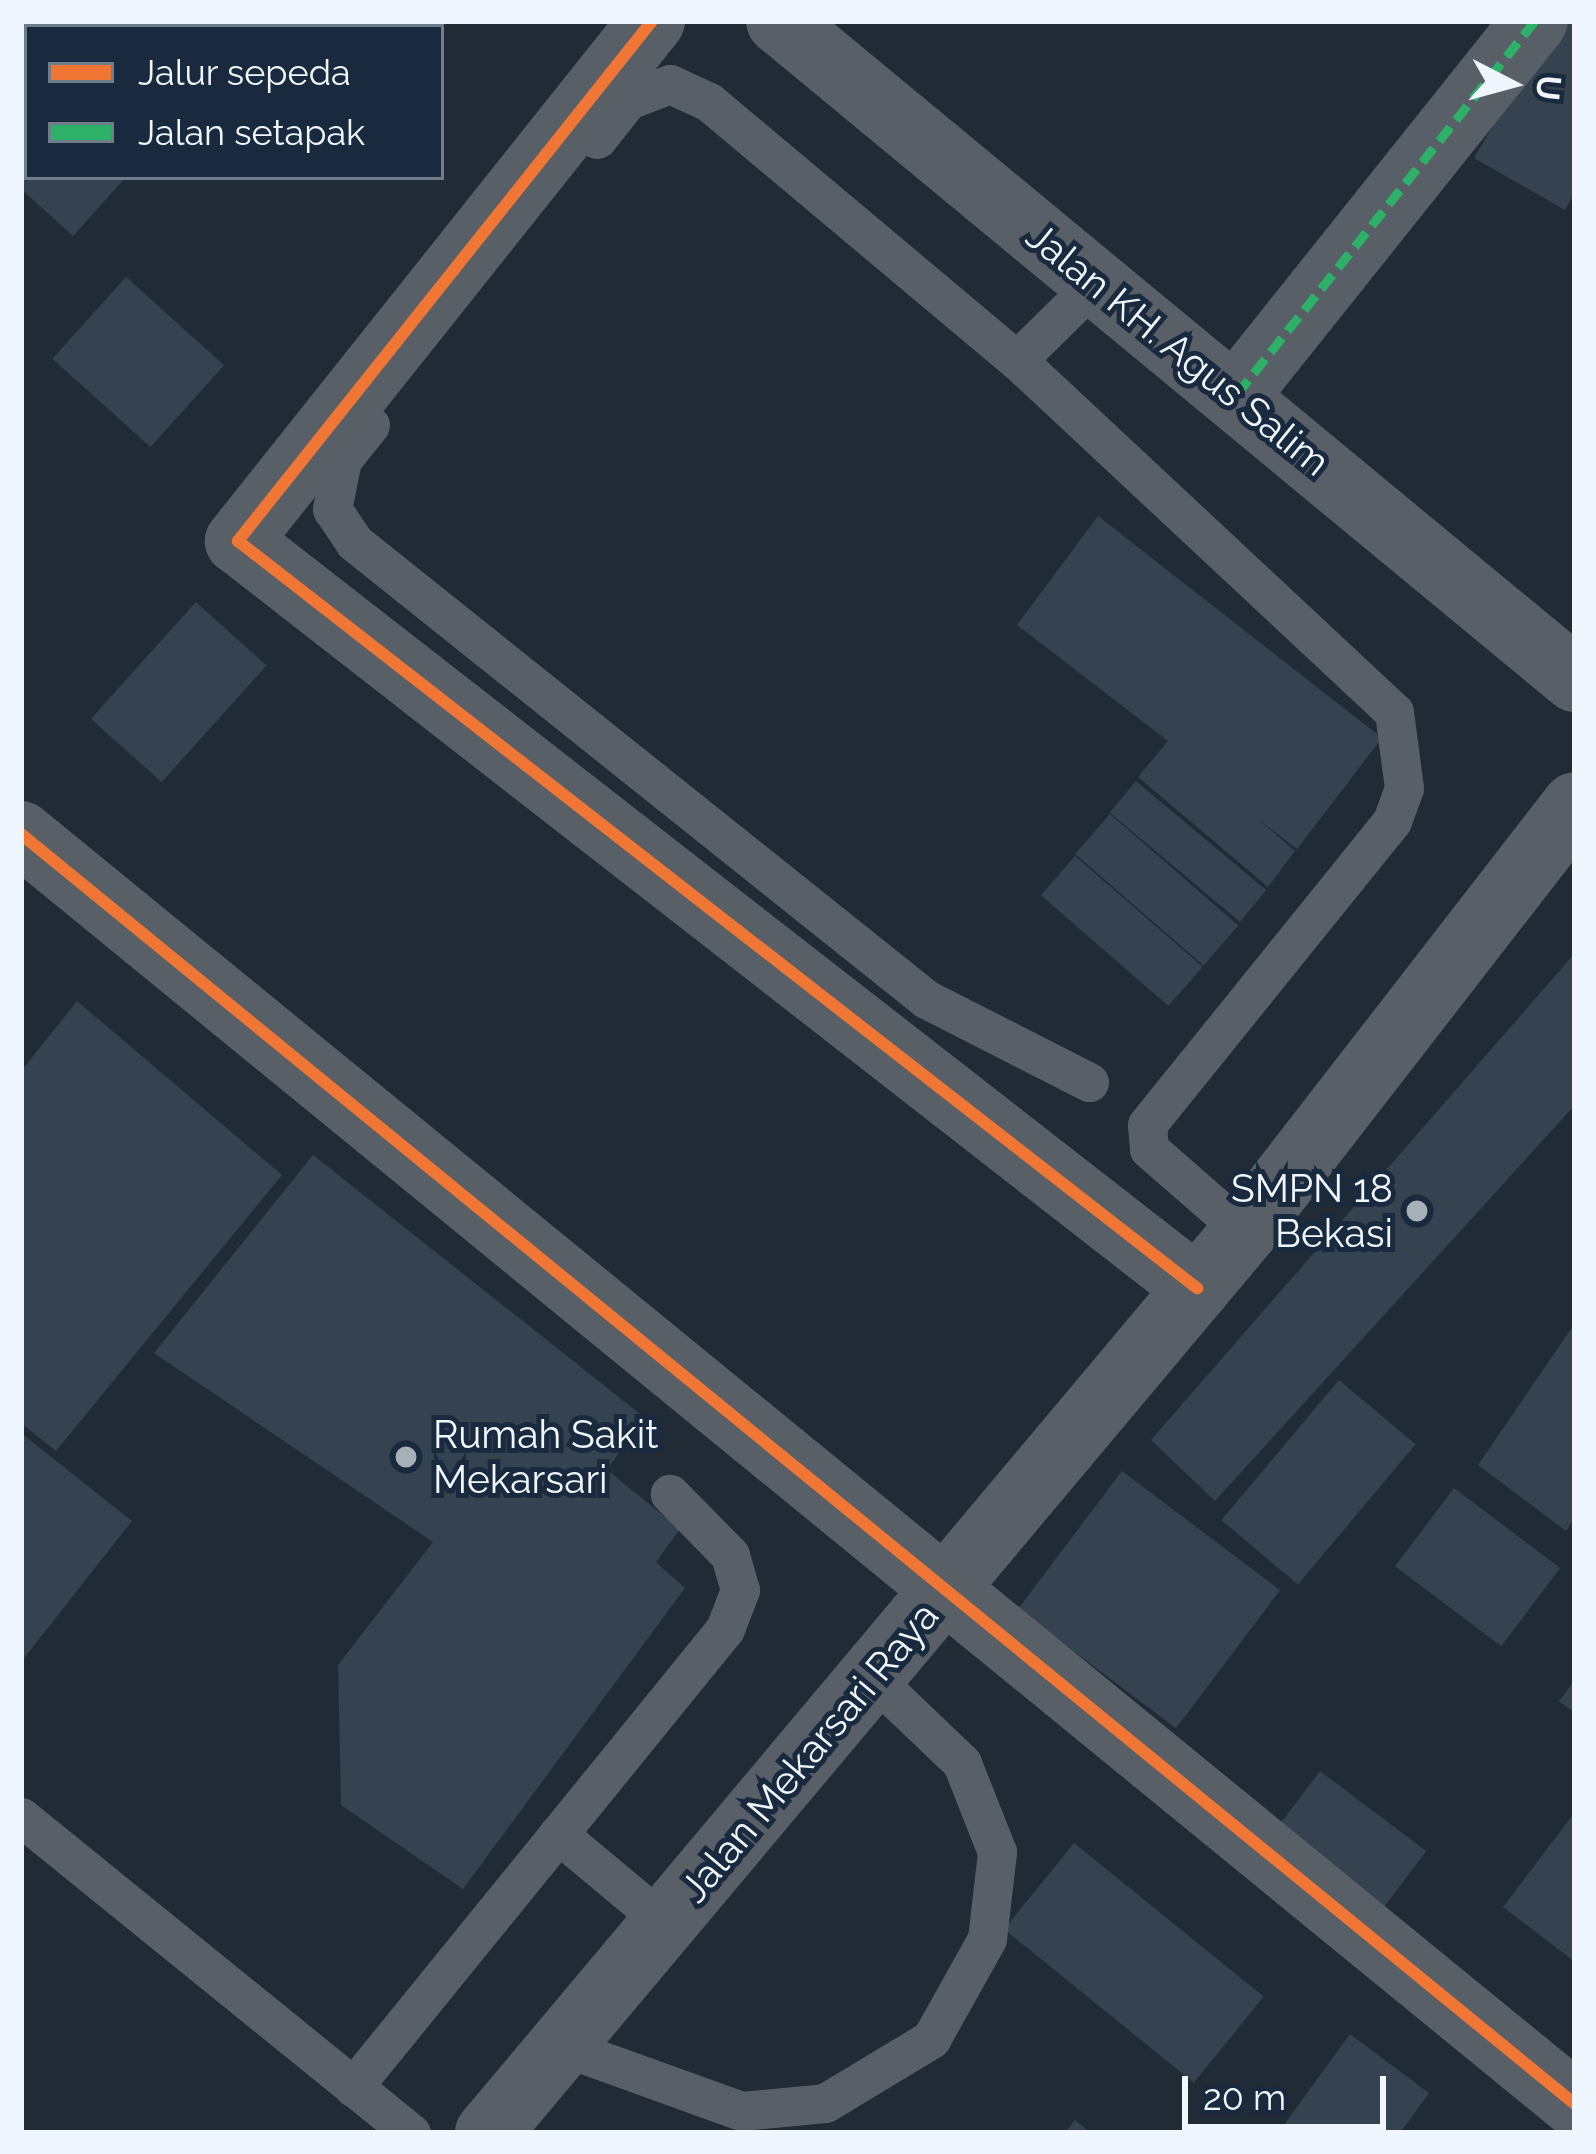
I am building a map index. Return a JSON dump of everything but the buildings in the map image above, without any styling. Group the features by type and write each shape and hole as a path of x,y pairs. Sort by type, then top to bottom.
{"street":[{"path":"652,21 238,541 1197,1288"},
{"name":"Jalan KH. Agus Salim","path":"779,21 1095,283 1237,394 1575,679"},
{"path":"1237,394 1535,21"},
{"name":"Jalan Mekarsari Raya","path":"510,2125 561,2046 1244,1232 1575,806"},
{"path":"21,834 948,1586 1575,2104"}],"lane":[{"path":"1089,1082 926,999 759,876 354,542 332,509 342,460 628,100 670,84 709,102 1017,360 1371,685 1394,712 1404,750 1392,821 1148,1125 1149,1149 1244,1232"},
{"path":"1017,360 1095,283"},
{"path":"352,2086 725,1629 740,1590 730,1555 670,1494"},
{"path":"561,2046 742,2110 825,2103 931,2039 987,1939 997,1852 962,1763 872,1676"},
{"path":"21,1816 411,2133"},
{"path":"559,1834 665,1923"}],"marked path":[{"path":"1237,394 1535,21"}],"cycle path":[{"path":"652,21 238,541 1197,1288"},
{"path":"21,834 1575,2104"}],"place":[{"name":"SMPN 18 Bekasi","path":"1417,1211"},
{"name":"Rumah Sakit Mekarsari","path":"406,1457"}]}
